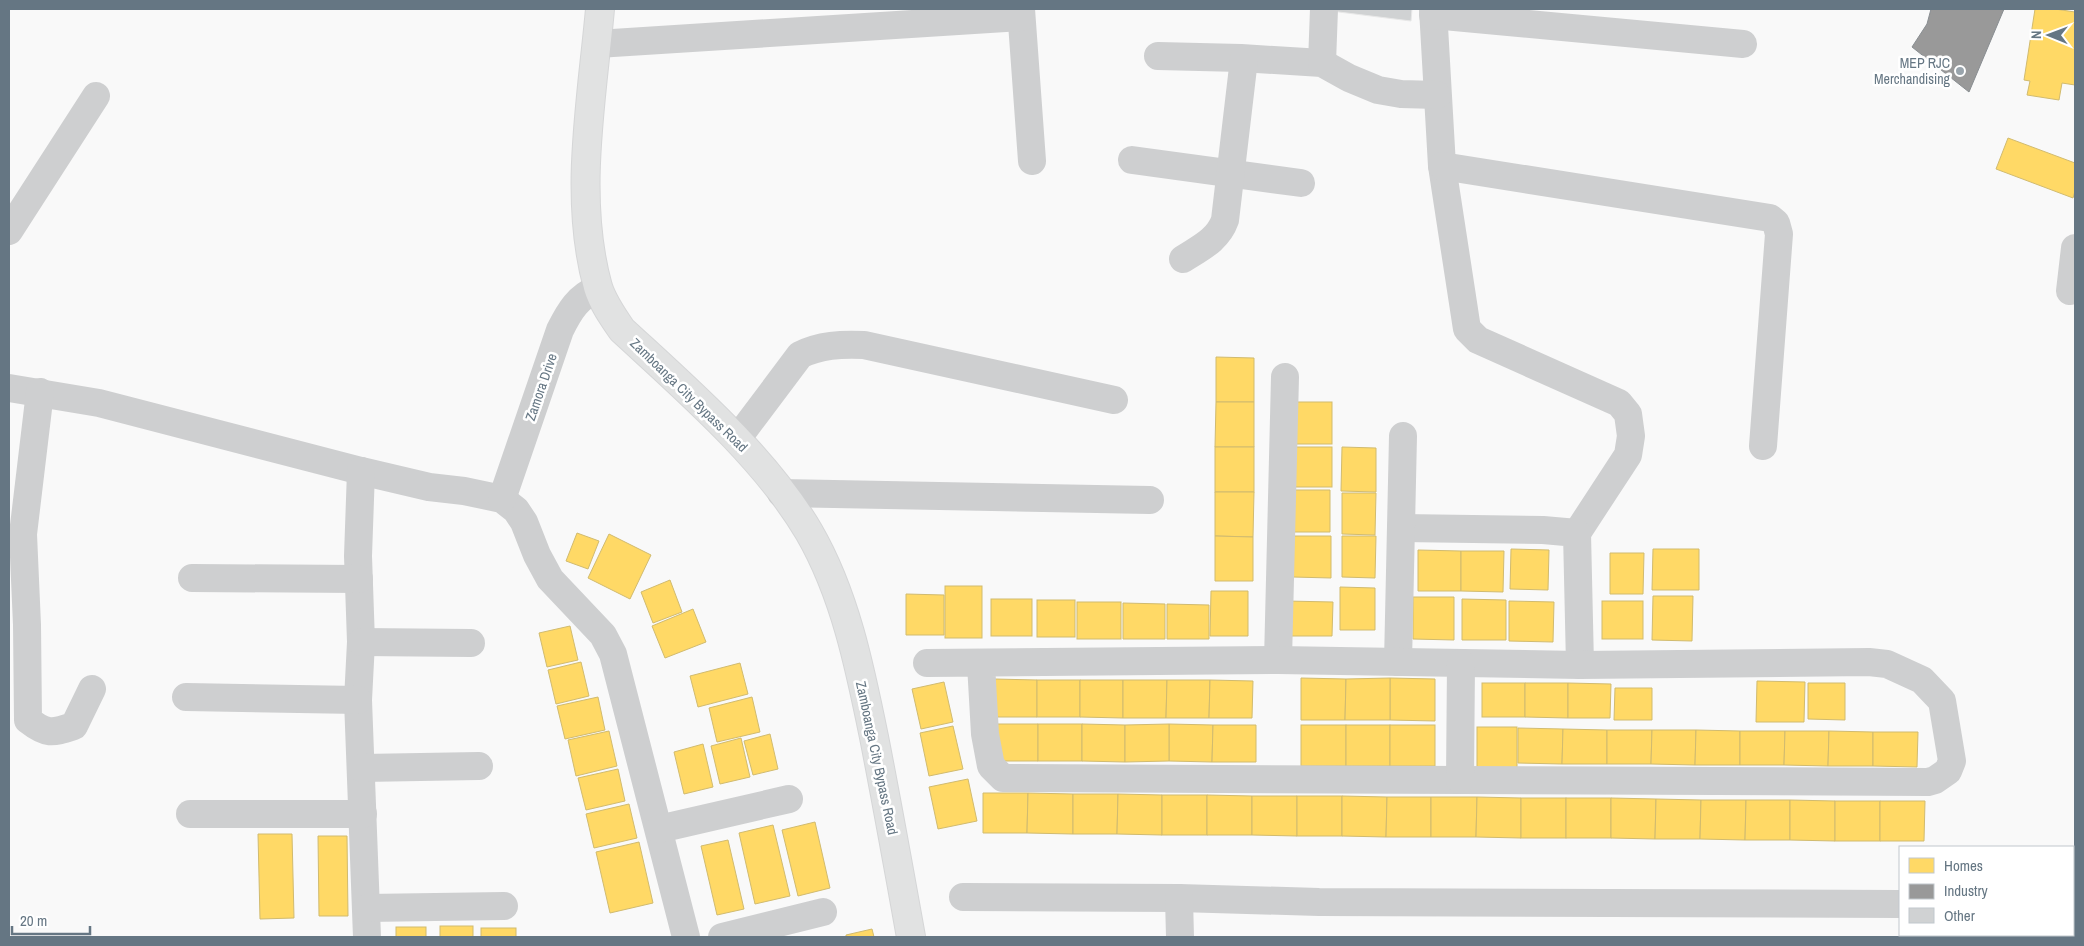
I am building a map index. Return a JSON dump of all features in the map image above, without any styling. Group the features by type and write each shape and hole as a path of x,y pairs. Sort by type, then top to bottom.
{"main road":[{"name":"Zamboanga City Bypass Road","path":"600,9 587,152 586,208 591,252 598,288 607,309 622,330 737,439 781,493 809,532 830,576 845,619 864,689 912,937"}],"street":[{"path":"1322,63 1324,9"},
{"path":"1580,665 1577,533 1628,455 1631,436 1628,414 1619,403 1478,340 1467,329 1442,166 1433,12 1743,44"},
{"path":"597,44 1021,13 1032,161"},
{"path":"1158,56 1322,63 1349,78 1378,90 1401,94 1437,96"},
{"path":"1183,259 1212,240 1221,231 1225,220 1244,59"},
{"path":"9,231 96,96"},
{"path":"1132,160 1301,183"},
{"path":"1442,166 1770,218 1776,223 1779,234 1764,446"},
{"path":"2072,290 2075,248"},
{"name":"Zamora Drive","path":"502,500 560,330 569,311 578,300 598,288"},
{"path":"737,439 800,355 812,349 830,346 864,345 1114,400"},
{"path":"1278,660 1285,377"},
{"path":"9,388 99,402 361,471 429,487 464,491 502,500 516,510 524,522 537,555 550,580 603,635 613,654 686,937"},
{"path":"40,392 23,534 27,624 28,720 39,728 54,733 74,726 92,689"},
{"path":"1398,662 1403,436"},
{"path":"361,471 359,579 361,642 358,700 367,937"},
{"path":"781,493 1150,500"},
{"path":"1402,528 1543,530 1577,533"},
{"path":"192,578 359,579"},
{"path":"361,642 471,644"},
{"path":"928,664 1278,660 1580,665 1841,661 1887,664 1922,680 1942,701 1952,760 1948,771 1928,782 1002,778 991,766 985,734 981,664"},
{"path":"1460,780 1461,663"},
{"path":"186,698 358,700"},
{"path":"362,768 479,766"},
{"path":"659,829 790,799"},
{"path":"190,814 363,814"},
{"path":"963,897 1179,898 1318,902 1899,904"},
{"path":"1179,898 1180,937"},
{"path":"366,908 504,906"},
{"path":"722,937 823,912"}],"building: Homes":[{"path":"2035,9 2075,12 2075,85 2062,83 2059,100 2027,95 2030,81 2024,80"},
{"path":"2008,138 2075,163 2075,191 2073,198 1996,169"},
{"path":"1216,357 1254,358 1254,402 1216,402"},
{"path":"1216,402 1254,402 1254,447 1215,447"},
{"path":"1294,402 1332,402 1332,444 1294,444"},
{"path":"1215,447 1254,447 1254,492 1215,492"},
{"path":"1293,447 1332,447 1332,487 1293,487"},
{"path":"1342,447 1376,448 1376,492 1341,491"},
{"path":"1293,490 1330,490 1330,532 1292,532"},
{"path":"1215,492 1254,492 1253,537 1215,536"},
{"path":"1342,493 1376,493 1375,535 1342,534"},
{"path":"577,533 599,541 588,569 566,561"},
{"path":"609,534 651,555 630,599 588,578"},
{"path":"1215,536 1253,537 1253,581 1215,581"},
{"path":"1293,536 1331,536 1331,578 1293,577"},
{"path":"1342,536 1376,536 1375,578 1342,577"},
{"path":"1511,549 1549,550 1548,590 1510,589"},
{"path":"1653,549 1699,549 1699,590 1652,590"},
{"path":"1418,550 1461,551 1461,591 1418,591"},
{"path":"1461,551 1504,551 1503,592 1461,591"},
{"path":"1610,553 1644,553 1643,594 1610,594"},
{"path":"670,580 682,612 653,623 641,592"},
{"path":"945,586 982,586 982,638 945,638"},
{"path":"1340,587 1375,588 1375,630 1340,630"},
{"path":"1211,591 1248,591 1248,636 1210,636"},
{"path":"906,594 944,595 944,635 906,635"},
{"path":"1653,596 1693,596 1692,641 1652,640"},
{"path":"1413,597 1454,597 1454,640 1413,639"},
{"path":"991,599 1032,599 1032,636 991,636"},
{"path":"1462,599 1506,600 1506,640 1462,640"},
{"path":"1037,600 1075,600 1075,637 1037,637"},
{"path":"1286,601 1333,602 1332,636 1286,636"},
{"path":"1509,601 1554,602 1553,642 1509,641"},
{"path":"1602,601 1643,601 1643,639 1602,639"},
{"path":"1077,602 1121,602 1121,639 1077,639"},
{"path":"1123,603 1165,604 1165,639 1123,639"},
{"path":"1167,604 1209,605 1209,639 1167,639"},
{"path":"693,609 706,642 665,658 652,626"},
{"path":"570,626 578,660 547,667 539,633"},
{"path":"581,662 589,696 556,704 548,670"},
{"path":"740,663 748,694 698,707 690,676"},
{"path":"1301,678 1346,679 1345,720 1301,720"},
{"path":"1390,678 1435,679 1435,721 1390,720"},
{"path":"1390,678 1390,720 1345,720 1346,679"},
{"path":"994,679 1037,680 1037,717 994,717"},
{"path":"1037,680 1080,680 1080,717 1037,717"},
{"path":"1080,680 1123,680 1123,718 1080,717"},
{"path":"1123,680 1167,680 1166,718 1123,718"},
{"path":"1167,680 1210,680 1209,718 1166,718"},
{"path":"1210,680 1253,681 1252,718 1209,718"},
{"path":"1757,681 1805,682 1804,722 1756,722"},
{"path":"944,682 953,722 921,729 912,689"},
{"path":"1482,683 1525,683 1525,717 1482,717"},
{"path":"1525,683 1568,683 1568,718 1525,717"},
{"path":"1568,683 1611,684 1610,718 1568,718"},
{"path":"1808,683 1845,683 1845,720 1808,719"},
{"path":"1615,688 1652,688 1652,720 1614,720"},
{"path":"598,697 605,730 565,739 557,706"},
{"path":"752,697 760,732 717,742 709,708"},
{"path":"995,724 1038,724 1038,761 994,761"},
{"path":"1038,724 1082,724 1082,761 1038,761"},
{"path":"1082,724 1125,725 1125,762 1082,761"},
{"path":"1169,724 1213,725 1212,762 1169,761"},
{"path":"1169,724 1169,761 1125,762 1125,725"},
{"path":"1213,725 1256,725 1256,762 1212,762"},
{"path":"1301,725 1346,725 1346,766 1301,766"},
{"path":"1346,725 1390,725 1390,766 1346,766"},
{"path":"1390,725 1435,725 1435,766 1390,766"},
{"path":"953,726 963,769 929,776 920,733"},
{"path":"1477,727 1517,727 1517,768 1477,768"},
{"path":"1518,728 1563,729 1562,764 1518,763"},
{"path":"1563,729 1607,730 1607,764 1562,764"},
{"path":"1607,730 1652,730 1651,764 1607,764"},
{"path":"1652,730 1696,730 1695,765 1651,764"},
{"path":"1696,730 1740,731 1740,765 1695,765"},
{"path":"609,731 617,766 576,776 568,740"},
{"path":"1740,731 1785,731 1784,765 1740,765"},
{"path":"1785,731 1829,731 1828,766 1784,765"},
{"path":"1829,731 1873,732 1873,766 1828,766"},
{"path":"1873,732 1918,732 1917,767 1873,766"},
{"path":"770,734 778,769 753,775 744,741"},
{"path":"741,738 750,777 720,784 711,746"},
{"path":"703,744 713,787 684,794 674,752"},
{"path":"618,769 625,801 586,810 578,778"},
{"path":"968,779 977,821 938,829 929,787"},
{"path":"983,793 1028,793 1027,833 983,833"},
{"path":"1028,793 1073,794 1073,834 1027,833"},
{"path":"1073,794 1118,794 1117,834 1073,834"},
{"path":"1118,794 1162,795 1162,835 1117,834"},
{"path":"1162,795 1207,795 1207,835 1162,835"},
{"path":"1207,795 1252,796 1252,835 1207,835"},
{"path":"1252,796 1297,796 1297,836 1252,835"},
{"path":"1297,796 1342,796 1342,836 1297,836"},
{"path":"1342,796 1387,797 1386,837 1342,836"},
{"path":"1387,797 1431,797 1431,837 1386,837"},
{"path":"1431,797 1477,797 1476,837 1431,837"},
{"path":"1477,797 1521,798 1521,838 1476,837"},
{"path":"1521,798 1566,798 1566,838 1521,838"},
{"path":"1566,798 1611,798 1611,838 1566,838"},
{"path":"1611,798 1656,799 1655,839 1611,838"},
{"path":"1656,799 1701,800 1700,839 1655,839"},
{"path":"1701,800 1746,800 1745,840 1700,839"},
{"path":"1746,800 1790,800 1790,840 1745,840"},
{"path":"1790,800 1835,801 1835,841 1790,840"},
{"path":"1835,801 1880,801 1880,841 1835,841"},
{"path":"1880,801 1925,801 1924,841 1880,841"},
{"path":"629,804 637,838 594,848 586,814"},
{"path":"815,822 830,888 798,896 782,830"},
{"path":"773,825 790,896 755,904 739,833"},
{"path":"258,834 292,834 294,918 260,919"},
{"path":"318,836 347,836 348,916 319,916"},
{"path":"728,840 744,909 717,915 701,846"},
{"path":"639,842 653,903 610,913 596,852"},
{"path":"440,926 473,926 473,937 440,937"},
{"path":"396,927 426,927 426,937 396,937"},
{"path":"481,928 516,928 516,937 481,937"},
{"path":"872,929 874,937 846,937 846,935"}],"building: Industry":[{"name":"MEP RJC Merchandising","path":"1931,9 2004,9 1969,92 1912,47 1927,24"}],"building: Other":[{"path":"1331,9 1412,9 1411,21 1331,11"}],"place":[{"name":"MEP RJC Merchandising","path":"1960,71"}]}
